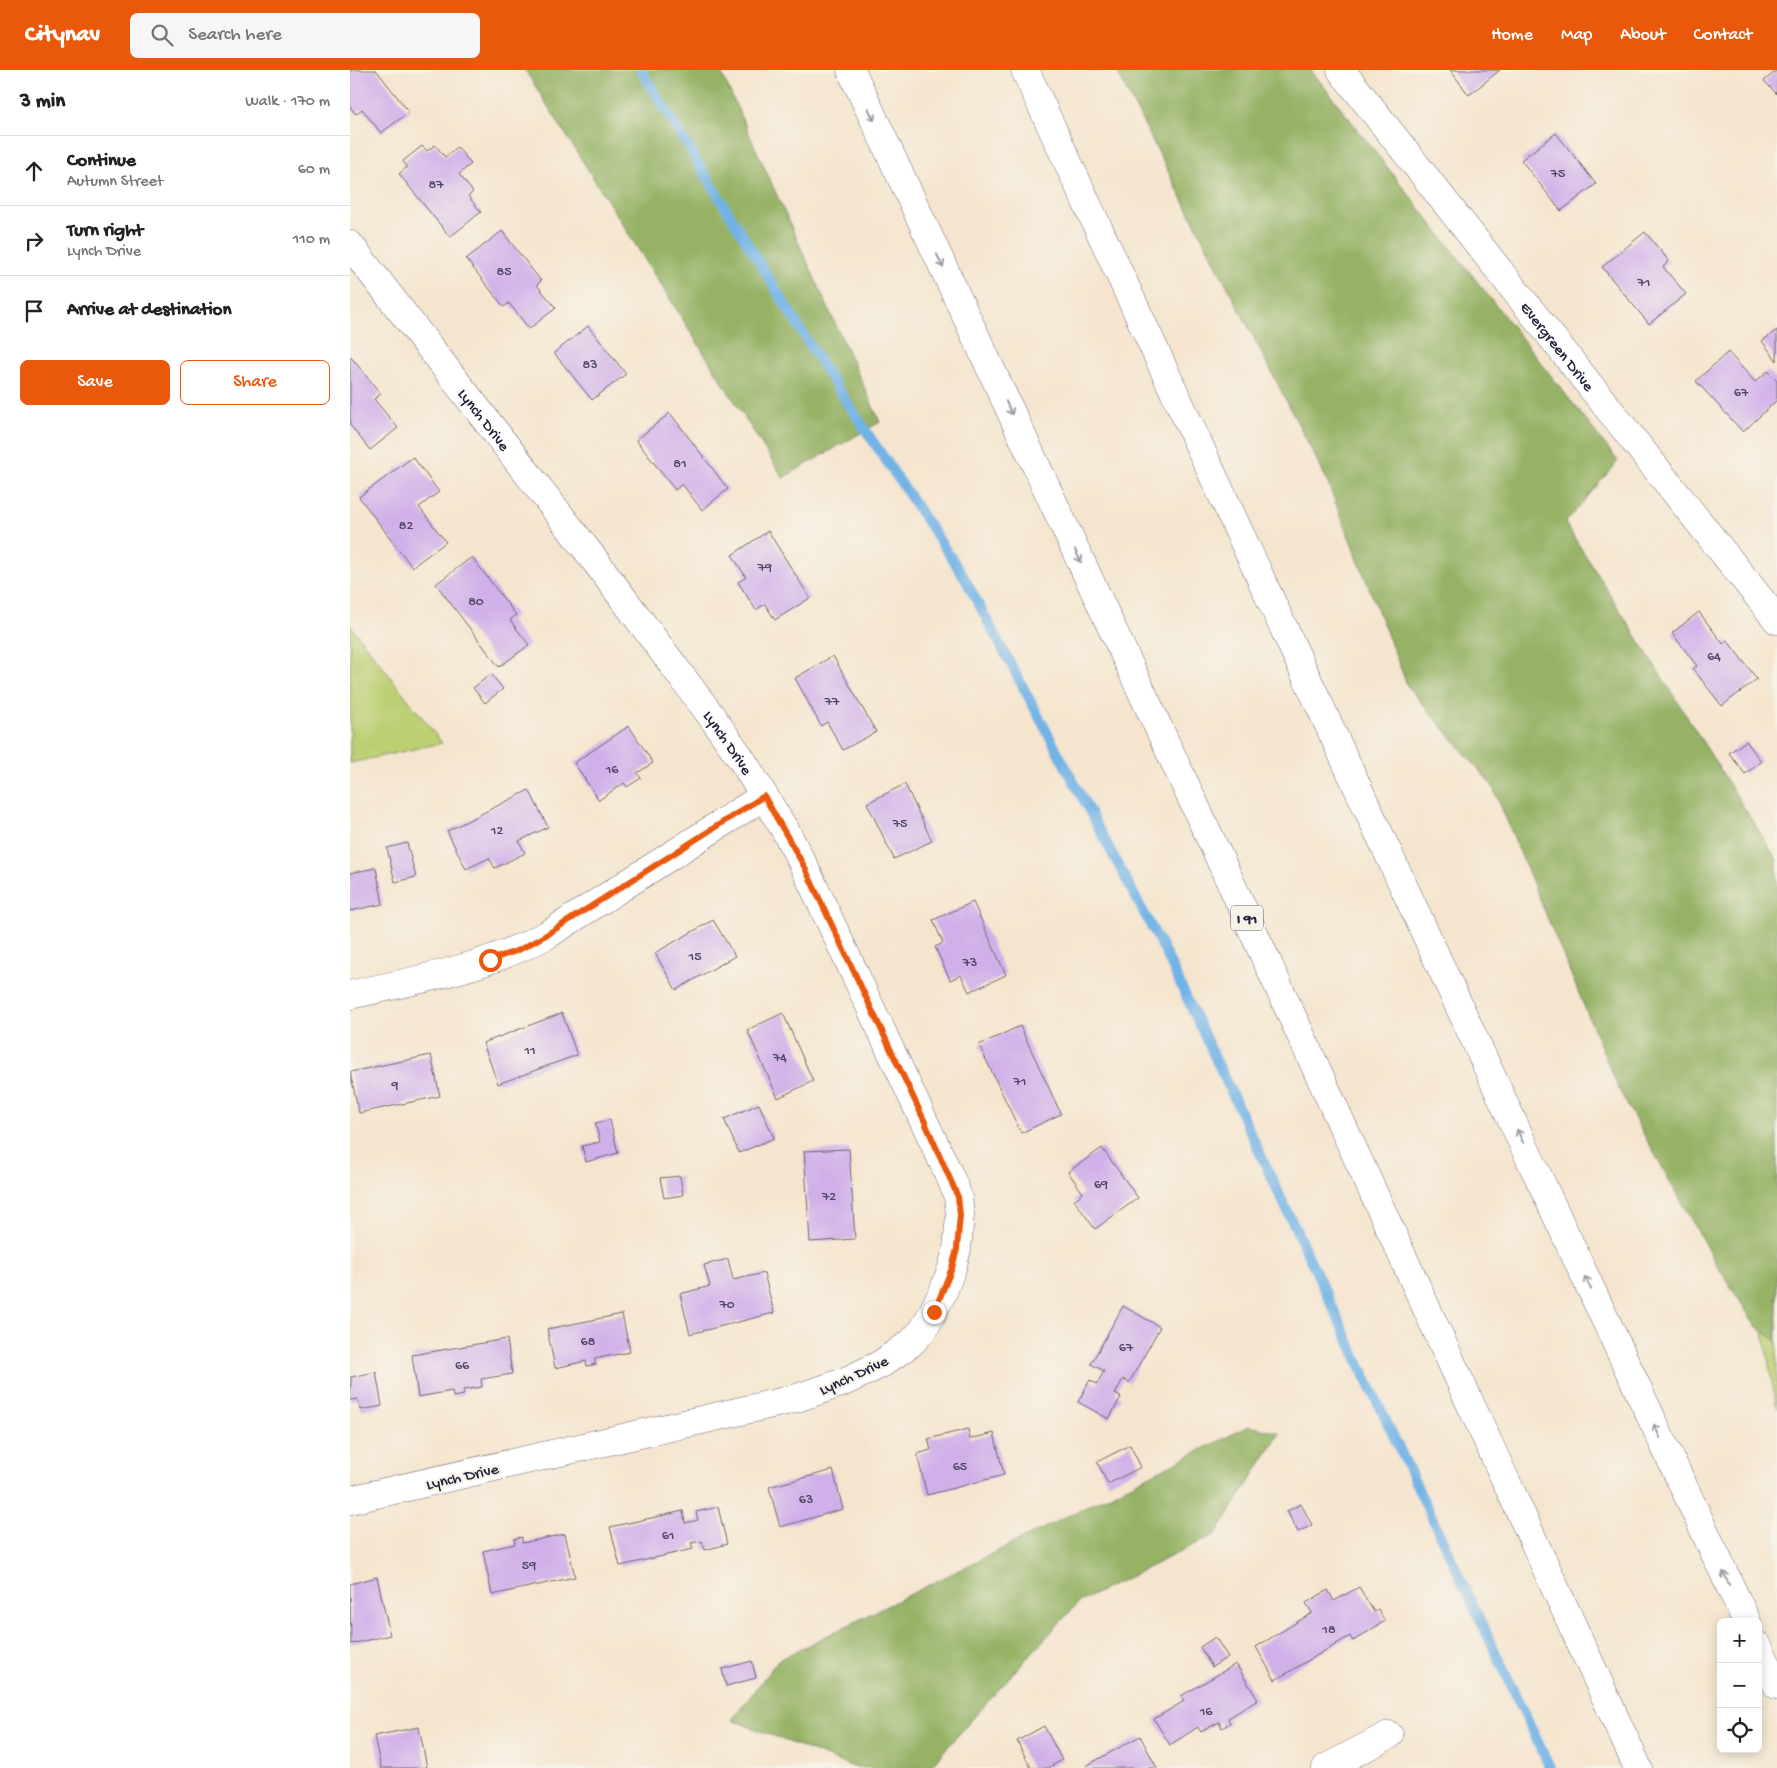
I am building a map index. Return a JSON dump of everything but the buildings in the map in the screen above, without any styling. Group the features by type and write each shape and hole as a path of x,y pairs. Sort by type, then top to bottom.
{"main road":[{"name":"I 91","path":"851,70 1212,842 1638,1768"},
{"path":"1025,70 1745,1618"},
{"name":"Evergreen Drive","path":"1340,70 1777,620"},
{"name":"Lynch Drive","path":"350,244 590,554 712,717 764,796 804,866 924,1120 958,1197 960,1215 957,1249 952,1268 934,1312 924,1329 911,1343 881,1364 844,1382 794,1399 350,1500"},
{"path":"350,995 453,972 519,950 546,935 764,796"},
{"path":"1762,1654 1777,1685"},
{"path":"1326,1768 1389,1735"}],"green space":[{"path":"525,70 720,70 880,422 783,478"},
{"path":"1116,70 1311,70 1618,461 1565,523 1777,860 1777,1341 1756,1326 1716,1264 1620,1092 1492,785 1408,687 1325,476"},
{"path":"350,625 442,743 350,763"},
{"path":"1763,1331 1777,1341 1777,1409"},
{"path":"1249,1426 1280,1433 1216,1534 1079,1602 929,1768 856,1768 732,1720 778,1660"}],"waterway":[{"path":"641,70 826,371 964,577 1166,954 1550,1768"}],"route":[{"path":"490,960 519,950 546,935 764,796 804,866 924,1120 958,1197 960,1232 957,1249 952,1268 934,1312"}]}
